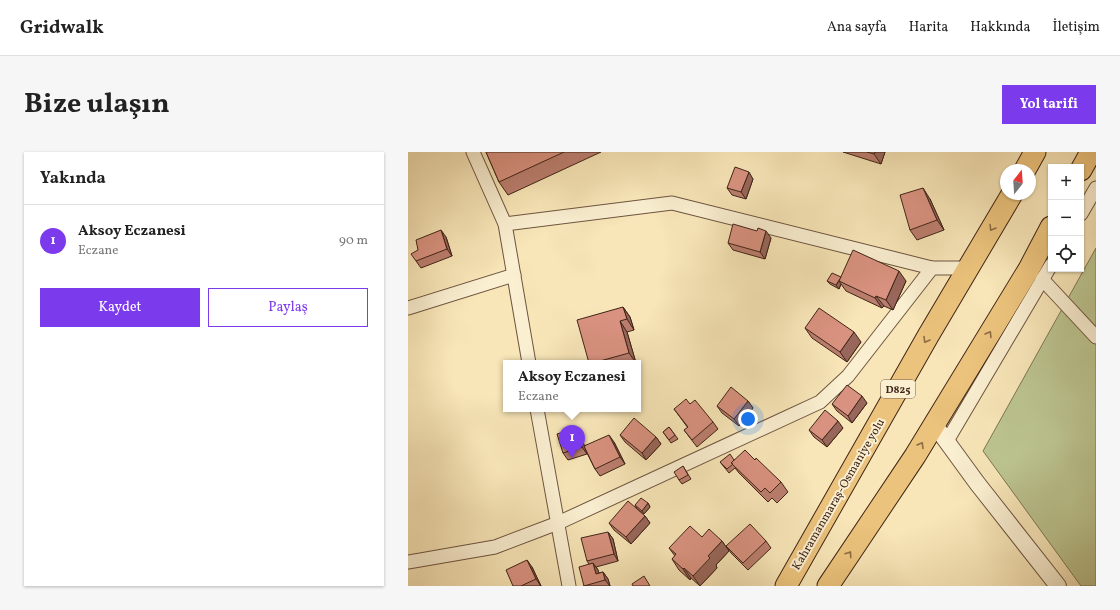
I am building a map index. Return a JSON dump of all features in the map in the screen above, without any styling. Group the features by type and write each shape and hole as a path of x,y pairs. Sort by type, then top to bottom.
{"highway":[{"path":"1028,164 1035,152"},
{"path":"1084,165 1091,152"},
{"name":"Kahramanmaraş-Osmaniye yolu","path":"786,586 1008,200"},
{"path":"828,586 915,456 1029,269 1048,233"}],"street":[{"path":"473,152 505,224 528,360"},
{"path":"1084,209 1096,188"},
{"path":"505,224 672,203 932,268 968,268"},
{"path":"408,562 495,547 558,523 820,402 848,376 932,268"},
{"path":"947,441 1048,270"},
{"path":"408,308 514,275"},
{"path":"1042,279 1096,337"},
{"path":"538,412 569,586"},
{"path":"934,424 977,483 1058,586"}],"green space":[{"path":"1096,248 1096,586 1081,586 983,451"}],"building":[{"path":"486,152 564,152 499,182"},
{"path":"735,167 749,172 741,192 727,188"},
{"path":"923,188 937,220 910,230 900,195"},
{"path":"733,224 757,231 758,228 766,231 760,252 728,243"},
{"path":"441,230 447,249 416,261 411,254 418,250 416,240"},
{"path":"853,250 899,271 886,300 876,296 875,298 839,281"},
{"path":"832,273 841,277 836,285 827,281"},
{"path":"623,307 627,319 620,321 629,353 604,360 588,360 577,320"},
{"path":"819,308 854,332 840,352 805,328"},
{"path":"847,385 862,396 848,416 832,404"},
{"path":"731,387 748,401 734,419 717,406"},
{"path":"686,399 690,404 695,400 713,422 692,440 684,430 688,427 674,409"},
{"path":"825,410 838,421 822,440 809,430"},
{"path":"634,418 656,437 642,453 620,435"},
{"path":"669,427 675,435 669,440 663,432"},
{"path":"576,428 582,447 563,453 557,434"},
{"path":"609,435 620,457 595,469 584,446"},
{"path":"745,450 755,460 756,458 781,482 770,493 765,488 761,492 731,463"},
{"path":"730,454 734,460 731,463 733,464 727,469 720,462"},
{"path":"683,466 688,475 679,480 674,472"},
{"path":"641,498 648,503 642,511 635,505"},
{"path":"628,501 645,516 626,537 609,523"},
{"path":"750,524 766,541 743,563 726,546"},
{"path":"690,526 702,537 709,529 722,541 708,556 710,558 693,576 672,559 676,554 669,548"},
{"path":"608,532 614,554 587,561 581,538"},
{"path":"527,560 536,579 521,586 513,586 506,570"},
{"path":"593,563 596,574 603,572 605,580 584,586 579,567"},
{"path":"644,576 650,586 633,586 632,584"}],"place":[{"name":"Aksoy Eczanesi","path":"572,458"}]}
